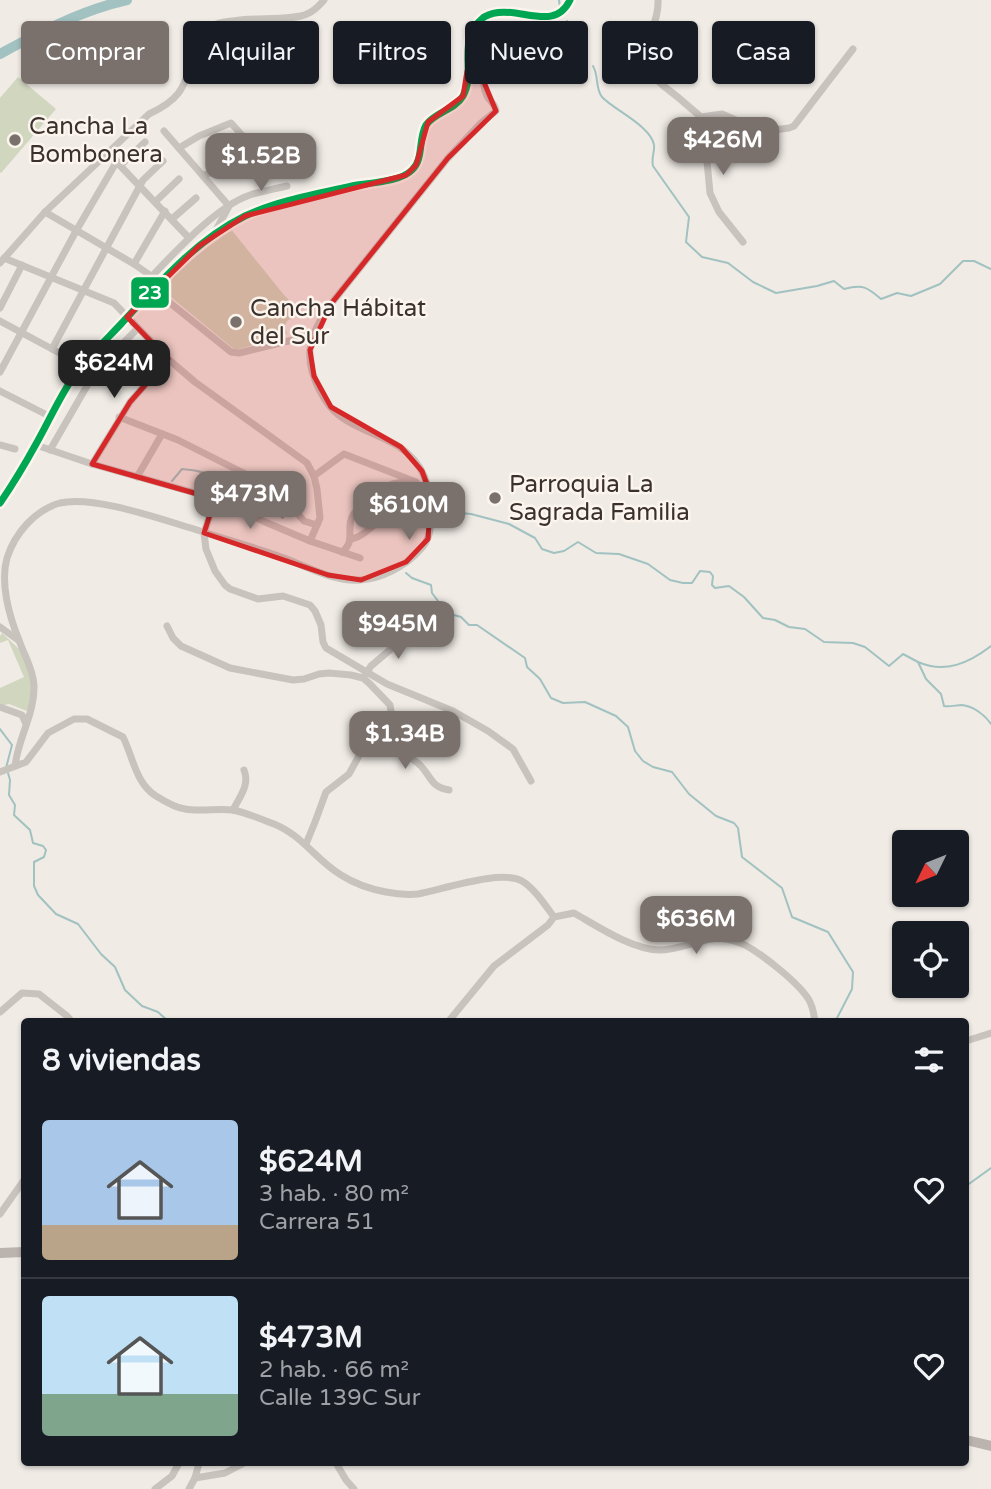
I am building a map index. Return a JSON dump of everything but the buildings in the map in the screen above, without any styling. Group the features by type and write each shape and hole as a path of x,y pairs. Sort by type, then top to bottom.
{"main road":[{"path":"480,21 500,9 511,8 537,15 560,12 570,0"},
{"path":"0,503 82,365 155,283 214,233 245,216 273,205 405,176 416,165 423,130 428,122 458,102 466,84"},
{"path":"0,1253 21,1252"},
{"path":"969,1441 991,1446"}],"street":[{"path":"310,541 320,518 314,476 307,463 195,382 168,359 114,303 22,265 2,260 44,212 149,114 166,105 181,92 206,30 219,23 242,19 307,14 324,0"},
{"path":"658,0 658,14 645,50 646,66 664,87 701,117 710,193 719,212 743,242"},
{"path":"701,117 722,114 774,130 794,126 853,48"},
{"path":"7,769 30,717 34,682 6,593 6,561 12,546 28,523 52,506 89,501 134,512 264,550 342,579 361,580 394,569 414,556 426,542 431,519 431,495 416,463 401,447 347,421 331,407 318,387 311,368 310,350 317,325 331,304 424,187 468,136 496,111 496,106 486,95 484,84"},
{"path":"179,148 199,136 231,123 260,154 230,163 203,176"},
{"path":"164,131 229,206"},
{"path":"0,372 76,231 119,163 145,142"},
{"path":"108,153 189,238"},
{"path":"52,349 140,185 163,161"},
{"path":"156,201 179,179"},
{"path":"155,283 189,238 229,206 248,195 287,186"},
{"path":"172,219 196,198"},
{"path":"214,233 229,206"},
{"path":"134,264 165,211"},
{"path":"44,212 134,264 233,353 313,335"},
{"path":"0,308 22,265"},
{"path":"0,321 82,365"},
{"path":"50,450 95,372 138,328"},
{"path":"92,464 119,417 143,385 168,359"},
{"path":"0,391 51,417"},
{"path":"119,417 178,440 267,485 281,495 304,521 317,525"},
{"path":"136,477 162,434"},
{"path":"0,445 15,449"},
{"path":"36,445 92,464 227,502 310,541 360,558"},
{"path":"314,476 344,454 416,482"},
{"path":"342,552 348,546 351,520 356,512 383,488 398,482 428,484"},
{"path":"215,499 204,533 209,559 225,585 258,599 283,596 310,605 321,625 326,648 365,675 453,711 513,748 531,781"},
{"path":"350,539 360,537 387,514"},
{"path":"167,626 181,646 230,668 293,680 329,673 365,675"},
{"path":"0,628 19,640"},
{"path":"365,675 371,666 391,649 388,629"},
{"path":"306,844 326,792 349,774 367,736 391,711 365,675"},
{"path":"0,707 22,715 26,724"},
{"path":"7,769 29,759 48,733 74,719 87,719 123,737 146,789 156,796 182,809 233,810 277,825 295,835 340,874 364,887 402,895 471,882 516,879 524,882 554,917"},
{"path":"364,744 381,742 392,745 420,764 435,785 449,790"},
{"path":"233,810 246,784 244,770"},
{"path":"451,1018 494,966 548,925 554,917 574,913 606,932 647,948 660,950 718,938 745,945 770,962 804,993 813,1008 814,1018"},
{"path":"0,1012 22,993 39,994 69,1018"},
{"path":"969,1040 991,1033"},
{"path":"0,1214 21,1184"},
{"path":"155,1489 172,1476 177,1466"},
{"path":"189,1489 198,1466"},
{"path":"195,1478 225,1473 238,1466"},
{"path":"338,1466 354,1489"}],"highlighted area":[{"path":"467,71 481,75 496,111 448,158 331,304 310,350 314,376 331,407 401,447 422,471 431,495 428,539 406,562 361,580 328,575 204,533 215,499 92,464 130,402 168,359 127,317 199,246 245,216 406,175 416,165 428,122 463,96"}],"green space":[{"name":"Cancha La Bombonera","path":"18,77 21,84 26,84 56,109 1,173 0,172 0,98"},
{"path":"230,228 298,309 285,325 287,334 235,350 166,293 165,289 173,277 212,240"},
{"path":"2,633 24,656 32,685 27,711 9,704 0,706 0,688 24,677 8,640 0,643"}],"waterway":[{"path":"0,54 78,16 127,0"},
{"path":"559,0 560,7"},
{"path":"593,66 602,97 639,125 651,138 654,145 653,166 689,217 686,242 702,257 728,263 753,282 776,293 834,281 844,289 864,288 881,299 897,293 911,296 940,284 963,261 974,261 991,269"},
{"path":"172,481 182,469 210,474 248,493 283,518"},
{"path":"387,510 394,504"},
{"path":"436,506 450,512 471,514 509,524 535,538 542,549 554,553 564,551 578,542 596,553 619,554 648,564 670,580 683,583 692,583 700,571 710,572 715,588 729,586 744,597 763,618 789,627 805,629 824,642 853,643 865,647 889,666 903,654 918,662 926,679 941,694 944,706 970,707 982,714 991,724"},
{"path":"406,573 431,585 432,593 447,613 461,617 469,625 477,625 525,658 527,667 540,679 551,698 563,703 585,702 616,716 628,727 635,751 643,761 672,772 689,794 716,816 734,823 738,828 742,857 782,888 792,917 828,932 853,972 852,989 837,1018"},
{"path":"918,662 947,667 965,662 991,646"},
{"path":"0,729 12,745 6,768"},
{"path":"8,773 9,795 15,805 14,815 30,830 33,843 46,850 44,857 34,862 34,886 38,895 56,914 78,924 101,954 115,967 125,990 142,1006 158,1012 165,1018"},
{"path":"969,1184 991,1168"}],"transit line":[{"name":"23","path":"0,503 77,372 178,264 227,226 270,206 352,186 392,180 407,174 418,160 426,125 455,105 463,96 467,86 468,46 475,26 484,17 495,13 543,17 553,15 563,10 570,0"}],"place":[{"name":"Cancha La Bombonera","path":"15,140"},
{"name":"Cancha Hábitat del Sur","path":"236,322"},
{"name":"Parroquia La Sagrada Familia","path":"495,498"}]}
